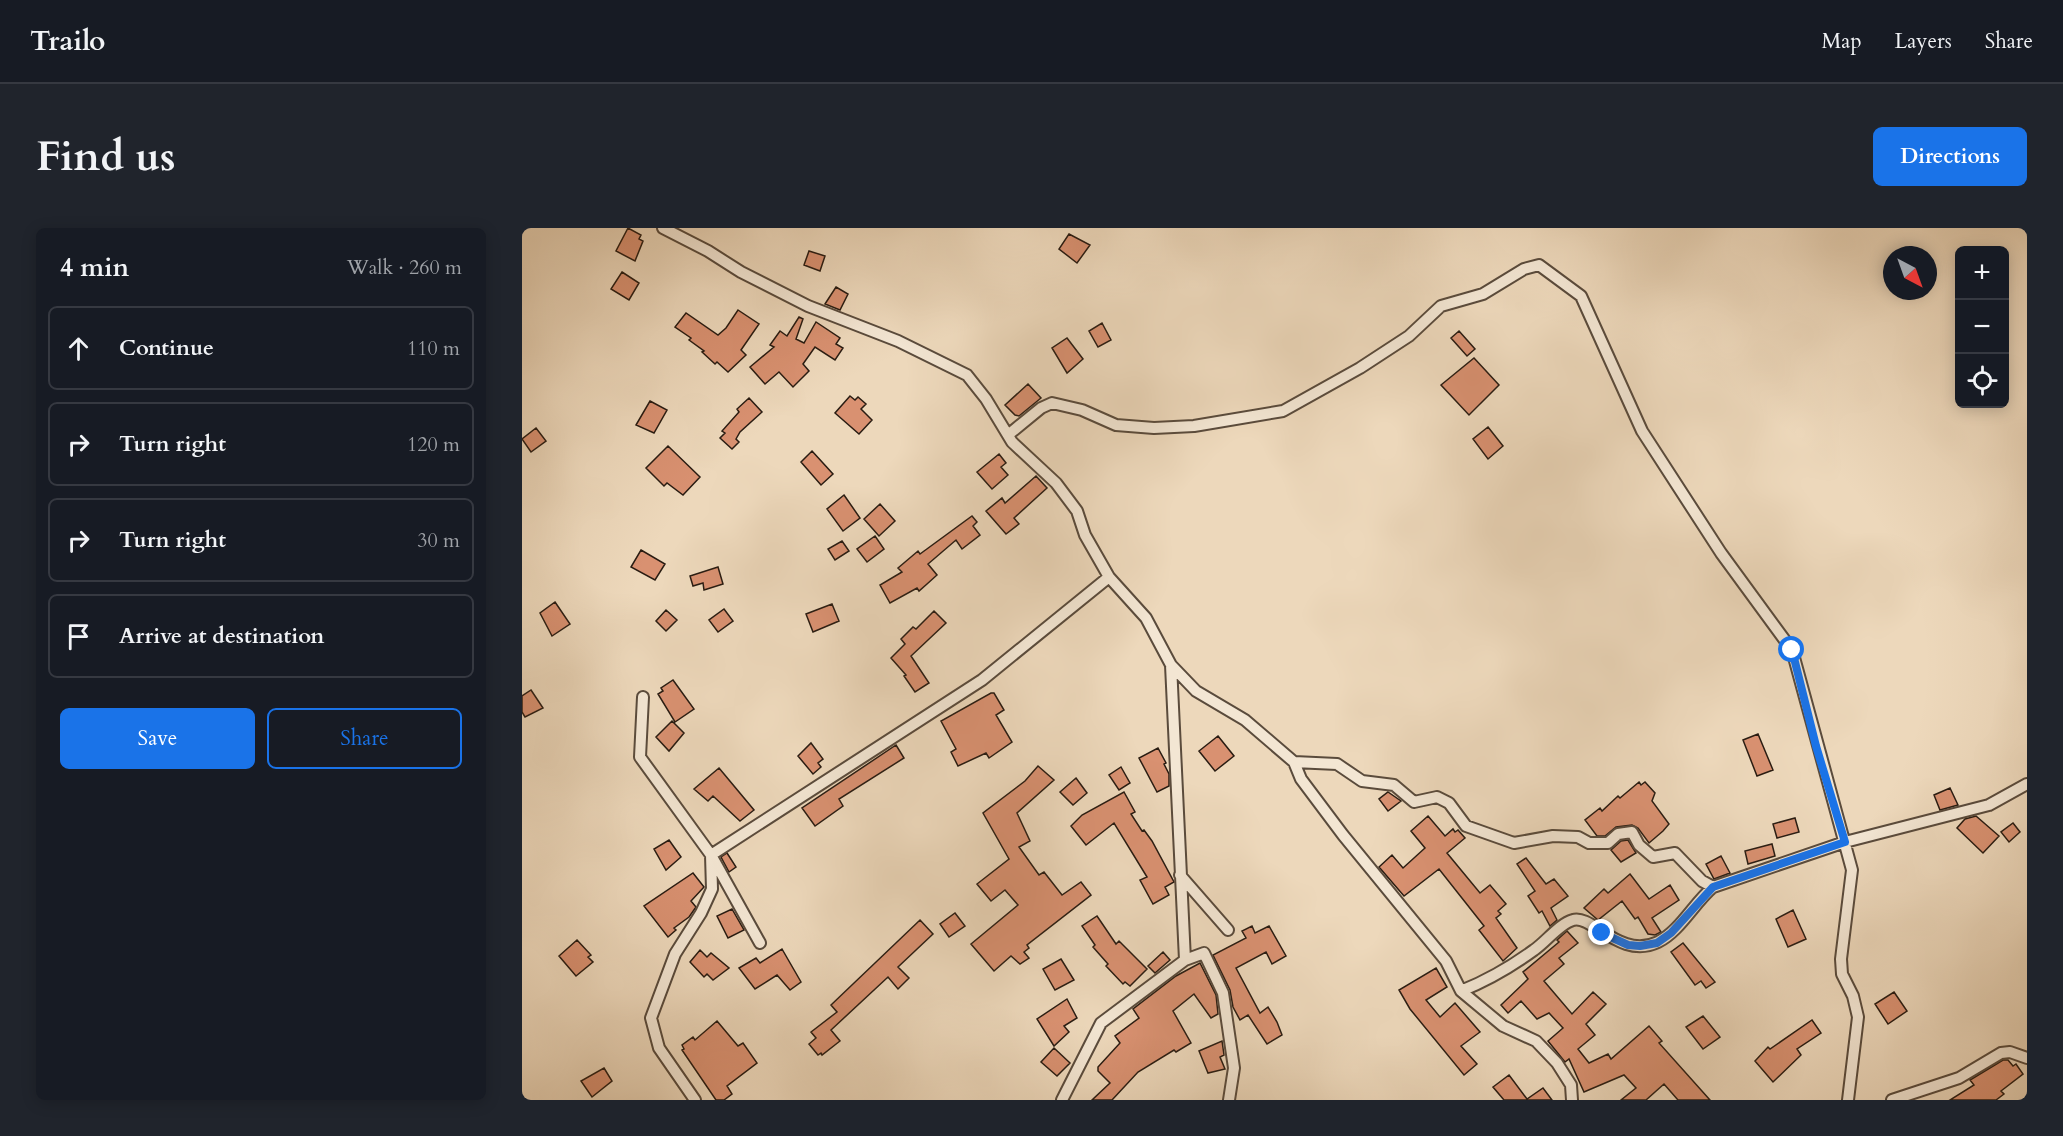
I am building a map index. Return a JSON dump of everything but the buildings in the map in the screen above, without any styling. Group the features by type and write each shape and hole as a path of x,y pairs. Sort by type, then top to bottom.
{"street":[{"path":"663,228 808,306 898,340 968,375 1008,435 1056,483 1077,511 1085,535 1109,577 1146,618 1171,665 1196,691 1245,720 1294,762 1301,779 1343,835 1446,961 1461,991 1503,1026 1536,1041 1557,1064 1571,1085 1572,1100"},
{"path":"1008,435 1041,408 1052,402 1082,410 1116,425 1154,428 1194,426 1283,411 1360,368 1409,336 1441,306 1483,294 1524,269 1539,265 1581,296 1642,431 1721,553 1792,650 1816,746 1852,870 1841,959 1842,974 1853,996 1858,1017 1848,1100"},
{"path":"711,855 982,680 1109,577"},
{"path":"1171,665 1185,960"},
{"path":"643,697 640,757 711,855 760,943"},
{"path":"1294,762 1337,764 1362,781 1394,786 1414,802 1437,797 1449,803 1466,826 1514,843 1553,836 1578,837 1588,843 1608,843 1618,834 1632,832 1639,845 1653,858 1675,853 1702,881 1713,887"},
{"path":"1461,991 1530,953 1567,922 1576,918 1584,920 1602,933 1628,945 1640,946 1657,943 1671,933 1713,887 1845,842 1989,805 2027,784"},
{"path":"695,1100 659,1048 651,1018 675,954 701,913 712,889 711,855"},
{"path":"1180,875 1228,930"},
{"path":"1062,1100 1101,1023 1185,960 1204,953 1223,993 1234,1068 1229,1100"},
{"path":"1892,1100 1959,1078 2001,1053 2010,1052 2027,1058"}],"route":[{"path":"1602,933 1628,945 1640,946 1657,943 1671,933 1702,896 1713,887 1845,842 1816,746 1792,650"}]}
